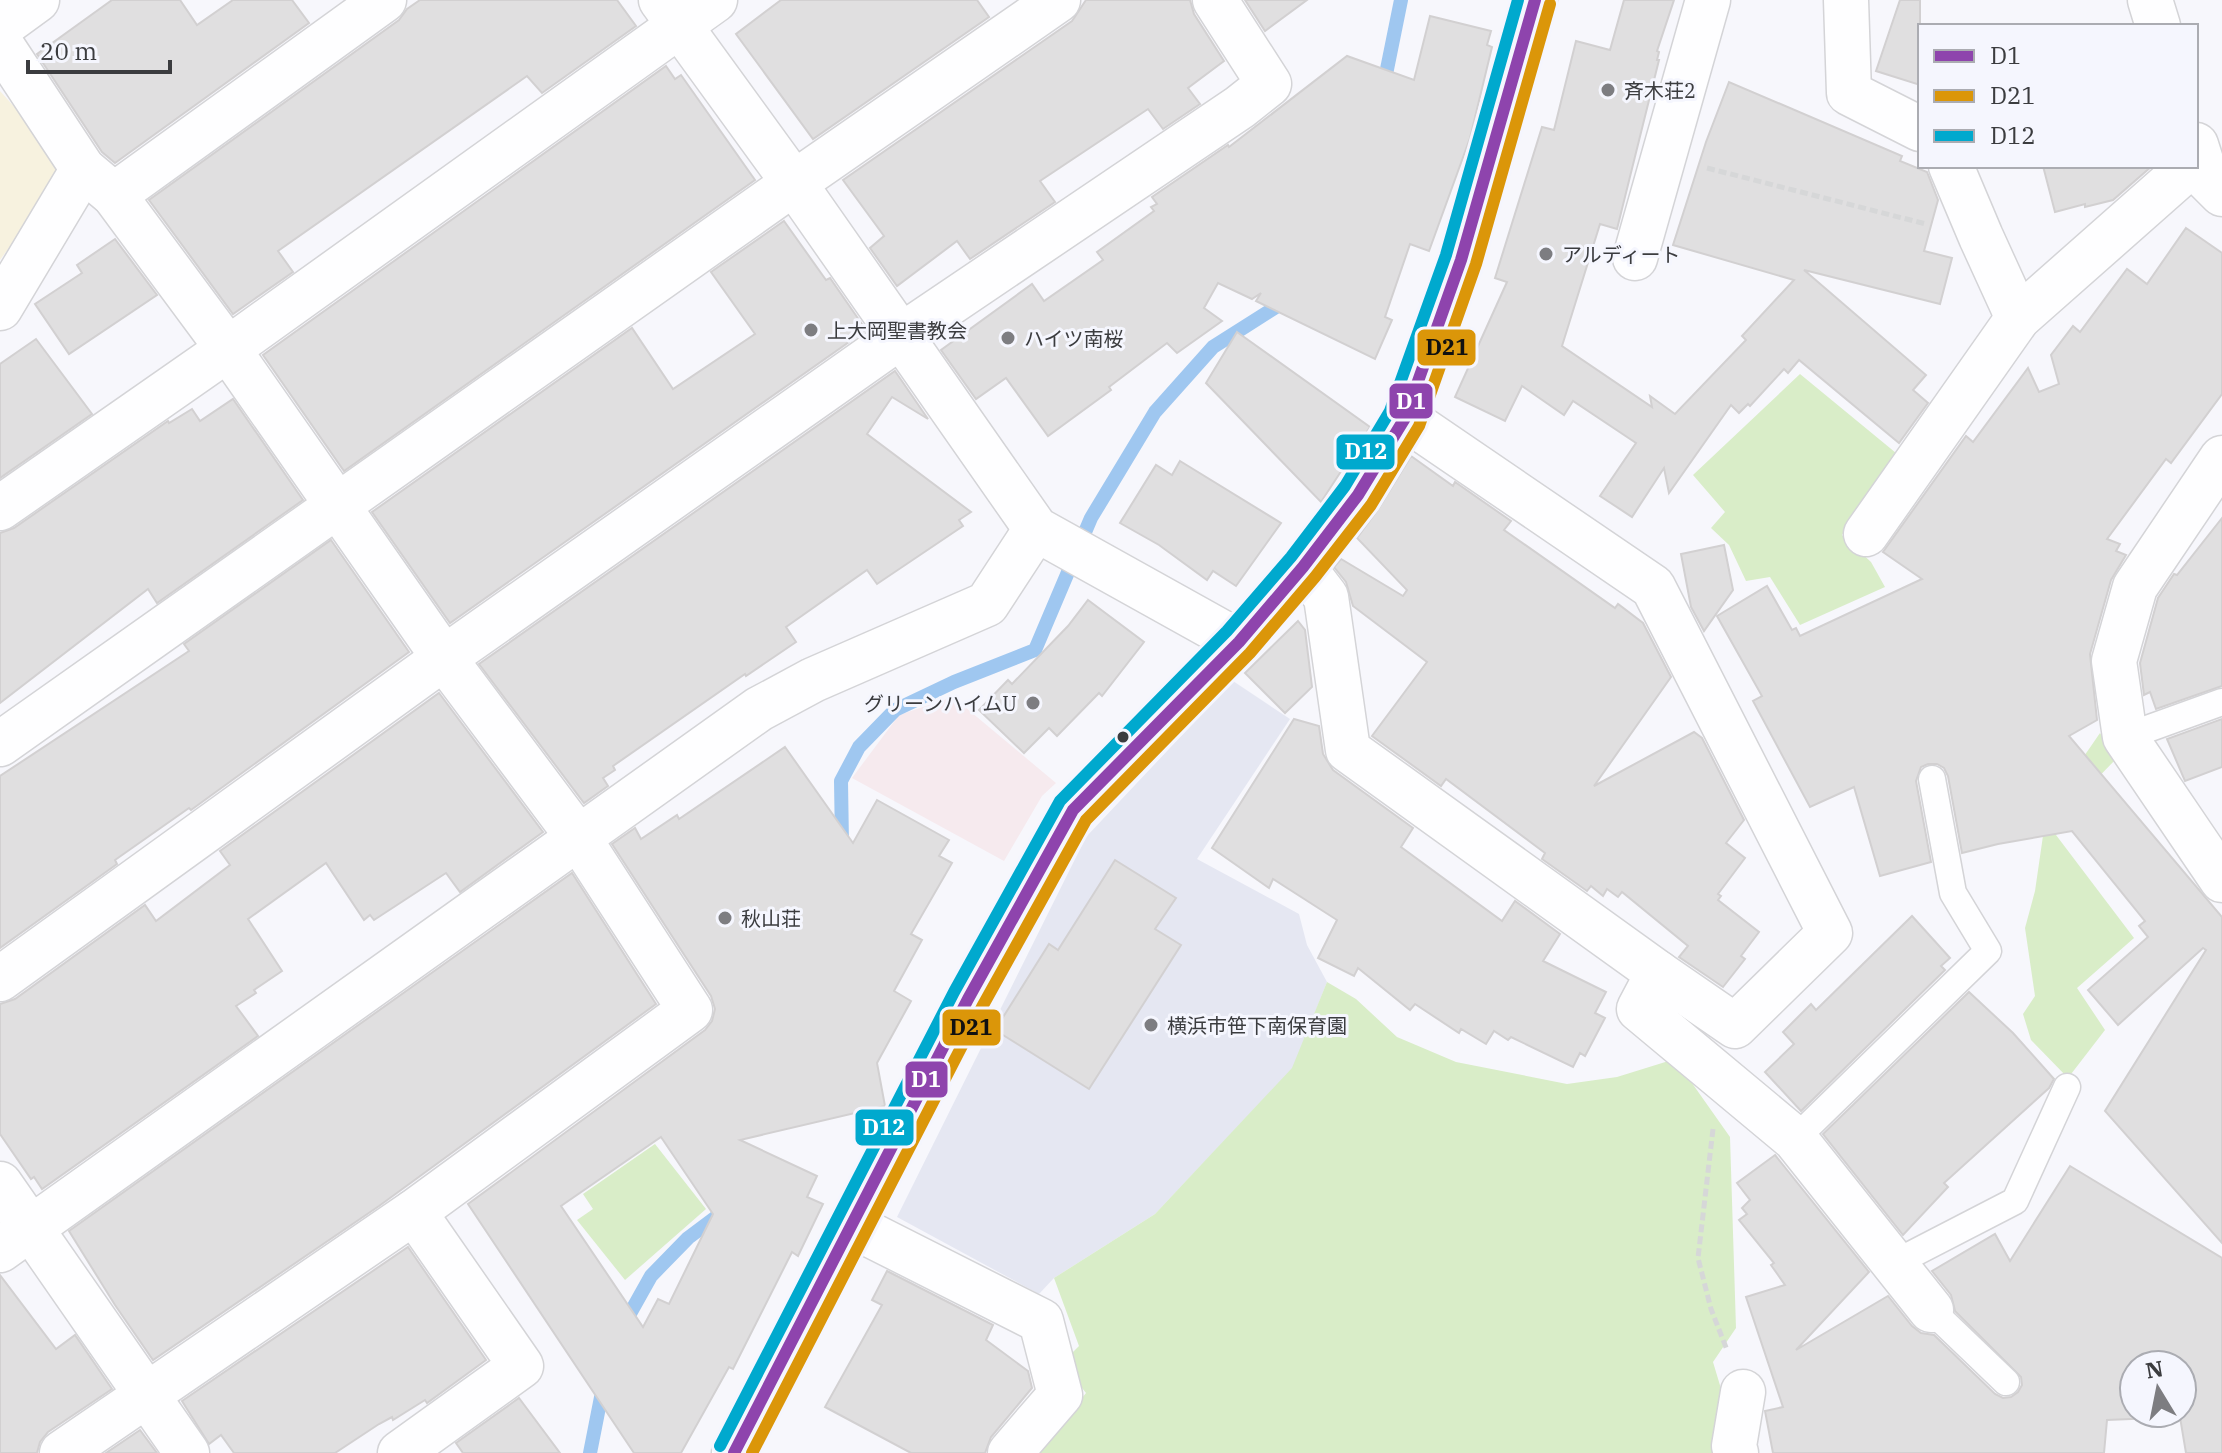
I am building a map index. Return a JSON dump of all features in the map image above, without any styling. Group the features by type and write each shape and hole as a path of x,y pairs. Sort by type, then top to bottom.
{"street":[{"path":"0,308 98,182 384,0"},
{"path":"0,508 228,349 670,12 715,0"},
{"path":"0,744 1058,0"},
{"path":"0,979 444,658 901,336 1240,107 1269,84 1215,0"},
{"path":"734,1453 968,999 1073,810 1239,642 1303,567 1358,495 1405,418 1461,260 1535,0"},
{"path":"1635,258 1708,0"},
{"path":"1846,0 1849,93 1918,128"},
{"path":"2150,0 2157,24"},
{"path":"670,12 1043,533 1239,642"},
{"path":"8,23 98,182 228,349 444,658 578,837 690,1010 414,1212 62,1453"},
{"path":"2198,162 2207,179 2222,194"},
{"path":"1952,168 2018,318"},
{"path":"1866,534 2018,318 2185,168"},
{"path":"1303,567 1326,597 1348,750 1658,973 1735,1026 1830,933 1653,587 1405,418"},
{"path":"2222,458 2135,587 2114,661 2125,737 2222,880"},
{"path":"16,1239 759,709 813,680 987,604 1043,533"},
{"path":"1658,973 1639,1009 1795,1139 1931,1310"},
{"path":"0,1184 16,1239 147,1394 187,1453"},
{"path":"400,1453 521,1366 414,1212"},
{"path":"851,1225 1041,1321 1060,1395 1010,1453"},
{"path":"1736,1453 1734,1446 1743,1392"}],"lane":[{"path":"2125,737 2222,702"},
{"path":"1795,1139 1988,951 1953,893 1932,779"},
{"path":"1893,1264 2015,1201 2067,1087"},
{"path":"1931,1310 2006,1382"}],"path":[{"path":"1663,157 1981,237"},
{"path":"1719,1077 1698,1258 1711,1309 1743,1392"}],"shaded area":[{"name":"横浜市笹下南保育園","path":"1233,681 1290,719 1197,859 1299,914 1307,945 1327,982 1293,1068 1155,1214 1054,1278 1039,1294 897,1217 1086,837"},
{"path":"953,697 1056,783 1042,796 1004,861 852,778 899,715"}],"green space":[{"path":"1800,374 1896,453 1842,535 1871,562 1885,587 1800,625 1770,577 1746,581 1729,545 1711,528 1725,512 1693,475"},
{"path":"2100,733 2116,759 2083,793 2056,835 2134,938 2077,988 2105,1030 2068,1078 2031,1040 2023,1014 2035,996 2025,928 2035,891 2045,822 2069,778"},
{"path":"1327,982 1356,999 1397,1037 1456,1062 1567,1084 1617,1077 1675,1059 1730,1137 1736,1328 1713,1362 1725,1402 1721,1453 1039,1453 1086,1393 1062,1363 1079,1346 1054,1278 1155,1214 1292,1068"},
{"path":"655,1144 706,1209 625,1280 577,1220 593,1209 583,1194"}],"sand":[{"path":"0,91 56,153 58,181 0,260"}],"building":[{"path":"112,0 180,0 197,25 233,0 292,0 309,23 115,163 102,152 37,54"},
{"path":"420,0 617,0 636,26 542,93 527,76 278,251 293,272 233,314 149,200 399,20 407,9"},
{"path":"781,0 977,0 989,17 813,139 736,34"},
{"path":"1086,0 1190,0 1194,14 1224,61 1188,88 1200,104 1163,129 1148,109 1040,181 1055,202 970,259 957,241 897,286 870,248 884,236 843,180 1072,21"},
{"path":"1245,0 1307,0 1265,31"},
{"path":"1624,0 1674,0 1657,51 1659,60 1617,229 1600,224 1562,346 1652,407 1650,396 1675,414 1746,340 1742,336 1794,280 1673,245 1729,82 1902,156 1900,161 1927,172 1938,200 1924,251 1952,258 1940,304 1804,270 1926,375 1913,390 1928,403 1899,443 1799,360 1788,373 1784,369 1750,406 1748,404 1739,413 1731,405 1669,493 1664,468 1632,517 1600,496 1636,443 1573,401 1564,415 1522,386 1505,421 1455,397 1507,282 1495,278 1542,127 1554,130 1576,41 1610,50"},
{"path":"1900,0 1920,0 1918,84 1876,71"},
{"path":"1430,16 1491,31 1487,45 1492,47 1470,138 1429,251 1410,244 1385,317 1392,320 1375,359 1256,301 1261,293 1252,299 1218,283 1204,308 1222,321 1177,353 1167,343 1109,387 1111,390 1048,436 1006,378 976,399 941,350 1032,284 1044,301 1103,260 1097,252 1154,211 1151,207 1157,204 1152,197 1229,147 1347,56 1414,80"},
{"path":"666,66 675,79 681,75 755,180 344,471 263,355"},
{"path":"2044,168 2150,168 2113,200 2055,212"},
{"path":"784,221 826,280 830,278 866,330 450,623 372,512 632,328 673,389 755,334 711,272"},
{"path":"2186,228 2222,253 2222,394 2171,463 2166,459 2107,539 2120,544 2116,551 2126,555 2111,580 2090,654 2097,720 2069,736 2222,917 2222,1243 2105,1111 2206,950 2203,948 2118,1025 2088,990 2148,937 2139,926 2145,921 2072,831 1962,853 1948,776 1944,768 1937,764 1921,767 1916,781 1931,862 1880,876 1854,787 1810,807 1753,701 1762,696 1717,616 1767,586 1792,630 1796,628 1800,636 1922,579 1883,552 1966,436 1973,442 2028,368 2039,392 2059,384 2051,355 2073,326 2080,332 2127,269 2147,284"},
{"path":"115,239 157,295 69,354 35,304 82,273 77,265"},
{"path":"1237,332 1370,427 1321,502 1206,383"},
{"path":"36,339 92,414 0,478 0,364"},
{"path":"895,371 928,419 892,397 867,434 971,512 959,520 963,526 877,584 867,570 786,627 796,642 613,766 615,770 603,778 608,786 584,803 479,664"},
{"path":"233,399 303,500 157,603 148,589 0,703 0,533 14,528 168,421 192,409 200,421"},
{"path":"1411,456 1511,521 1504,530 1615,608 1618,604 1643,623 1671,677 1594,786 1694,732 1702,738 1744,820 1726,843 1745,858 1718,894 1721,896 1718,900 1759,932 1741,956 1745,959 1723,987 1679,957 1688,946 1622,892 1618,897 1607,889 1603,896 1591,886 1587,891 1542,859 1545,853 1446,779 1441,786 1372,736 1427,662 1353,606 1346,582 1334,567 1341,559 1403,596 1407,590 1357,538"},
{"path":"1180,461 1281,523 1236,586 1213,571 1207,580 1159,545 1120,523 1156,465 1172,475"},
{"path":"2222,518 2222,686 2156,709 2150,692 2144,695 2140,663 2158,598 2174,574 2177,575"},
{"path":"331,540 409,652 191,810 189,808 115,860 117,864 0,948 0,776 189,651 184,644"},
{"path":"1724,545 1733,590 1704,631 1691,607 1681,554"},
{"path":"1088,600 1144,642 1102,696 1099,693 1057,736 1049,728 1024,753 979,710 1008,680 1012,684 1068,626"},
{"path":"1298,621 1305,630 1312,687 1285,713 1245,673"},
{"path":"439,693 543,832 460,892 446,873 374,920 370,915 364,920 326,863 248,919 282,971 236,1006 258,1036 42,1189 34,1177 31,1179 0,1134 0,1004 15,999 145,905 156,921 230,865 220,851"},
{"path":"1294,719 1319,726 1323,754 1333,770 1413,828 1401,847 1502,921 1515,901 1560,934 1543,961 1606,992 1595,1013 1605,1018 1585,1056 1580,1053 1573,1067 1494,1031 1486,1044 1461,1029 1459,1033 1415,1004 1410,1010 1358,968 1354,976 1318,958 1337,920 1273,879 1269,888 1212,848"},
{"path":"2222,719 2222,767 2185,781 2167,739"},
{"path":"785,747 853,843 877,800 949,840 939,856 952,863 911,934 922,940 894,991 911,1001 877,1063 885,1106 740,1140 817,1176 807,1197 823,1204 798,1256 792,1252 733,1369 729,1367 681,1453 634,1453 468,1204 705,1030 712,1021 715,1009 711,996 612,844 635,828 641,839 677,815 679,819","holes":["661,1137 713,1214 669,1304 658,1299 643,1327 561,1206"]},
{"path":"1115,860 1176,898 1155,929 1181,945 1089,1089 995,1030 1049,944 1058,950"},
{"path":"572,873 656,1004 379,1206 153,1360 69,1231"},
{"path":"1912,916 1950,958 1941,966 1945,970 1801,1111 1765,1072 1794,1044 1783,1032 1811,1004 1816,1010"},
{"path":"1969,992 2013,1033 2054,1079 2049,1088 1944,1183 1948,1187 1903,1235 1823,1134"},
{"path":"1775,1155 1869,1272 1796,1350 1888,1296 1912,1326 1921,1333 1934,1335 1995,1394 2003,1398 2018,1392 2022,1385 2021,1377 1955,1311 1951,1295 1932,1271 1995,1234 2010,1261 2070,1166 2222,1258 2222,1453 2186,1453 2182,1429 2198,1429 2198,1349 2118,1349 2118,1420 2107,1420 2104,1453 1773,1453 1765,1411 1783,1407 1746,1297 1785,1285 1771,1265 1774,1263 1739,1220 1747,1214 1742,1208 1750,1200 1737,1183"},
{"path":"408,1247 486,1360 427,1403 425,1400 393,1420 392,1417 379,1424 335,1453 234,1453 221,1435 209,1444 182,1401"},
{"path":"887,1271 993,1325 986,1340 1028,1371 1032,1388 991,1437 985,1453 911,1453 825,1407 882,1305 872,1300"},
{"path":"0,1275 56,1349 75,1335 112,1389 48,1432 40,1442 37,1453 0,1453"},
{"path":"519,1398 560,1453 463,1453 456,1443"},
{"path":"140,1430 157,1453 106,1453"}],"waterway":[{"path":"1383,89 1401,0"},
{"path":"842,844 841,781 859,747 895,710 954,682 1035,650 1091,518 1155,412 1213,347 1287,300"},
{"path":"623,1326 651,1276 688,1238 716,1217 721,1208"},
{"path":"590,1453 603,1387"}],"transit line":[{"name":"D12","path":"720,1446 954,992 1060,801 1227,631 1291,557 1345,486 1390,411 1446,255 1518,0"},
{"name":"D1","path":"734,1453 968,999 1073,810 1239,642 1303,567 1358,495 1405,418 1461,260 1535,0"},
{"name":"D21","path":"752,1453 982,1007 1086,820 1250,653 1315,577 1371,505 1419,426 1476,264 1550,4"}],"place":[{"name":"斉木荘2","path":"1608,90"},
{"name":"アルディート","path":"1546,254"},
{"name":"上大岡聖書教会","path":"811,330"},
{"name":"ハイツ南桜","path":"1008,338"},
{"name":"グリーンハイムU","path":"1033,703"},
{"name":"秋山荘","path":"725,918"},
{"name":"横浜市笹下南保育園","path":"1151,1025"}]}
